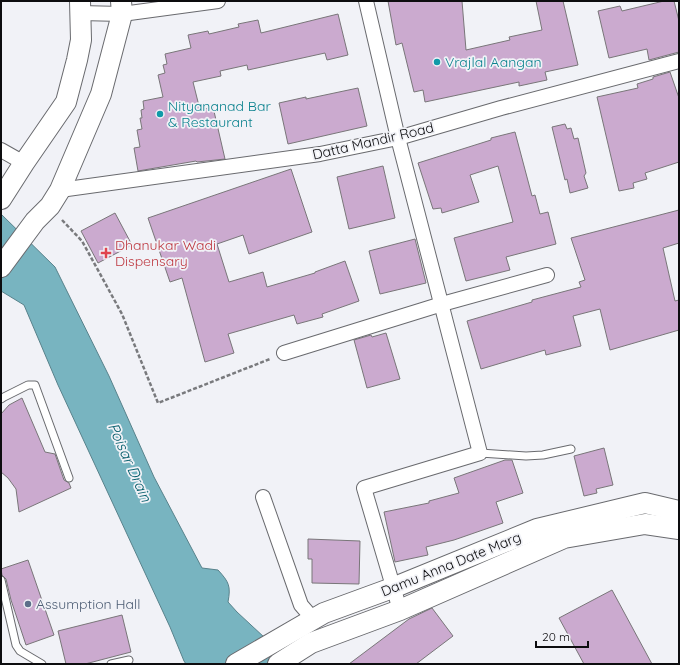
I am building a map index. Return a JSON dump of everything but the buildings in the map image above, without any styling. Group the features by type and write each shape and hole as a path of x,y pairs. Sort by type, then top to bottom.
{"street":[{"path":"1,199 66,102 78,60 80,47 80,7 122,7 218,1"},
{"path":"366,1 398,138 480,453 364,488 395,587 400,610"},
{"path":"1,267 35,221 55,198 101,94 122,7"},
{"name":"Datta Mandir Road","path":"55,198 320,154 398,138 501,108 679,61"},
{"path":"1,150 24,163"},
{"path":"284,353 442,304 547,275"},
{"path":"264,497 301,605 306,624"},
{"name":"Damu Anna Date Marg","path":"236,664 324,613 395,587 537,529 645,503 679,511"},
{"name":"Damu Anna Date Marg","path":"278,664 311,643 400,610 564,538 645,524 679,529"}],"lane":[{"path":"1,400 28,385 35,385 69,478"},
{"path":"480,453 526,456 571,449"},
{"path":"1,580 16,645 20,651 42,664"},
{"path":"111,664 129,660"}],"path":[{"path":"55,198 82,241 122,314 158,404 284,353"}],"water":[{"name":"Poisar Drain","path":"1,214 55,267 109,376 154,477 202,568 218,570 228,584 228,602 293,664 186,664 184,661 170,627 58,385 24,305 1,291"}],"place":[{"name":"Vrajlal Aangan","path":"437,62"},
{"name":"Nityananad Bar & Restaurant","path":"160,114"},
{"name":"Dhanukar Wadi Dispensary","path":"106,253"},
{"name":"Assumption Hall","path":"28,604"}]}
